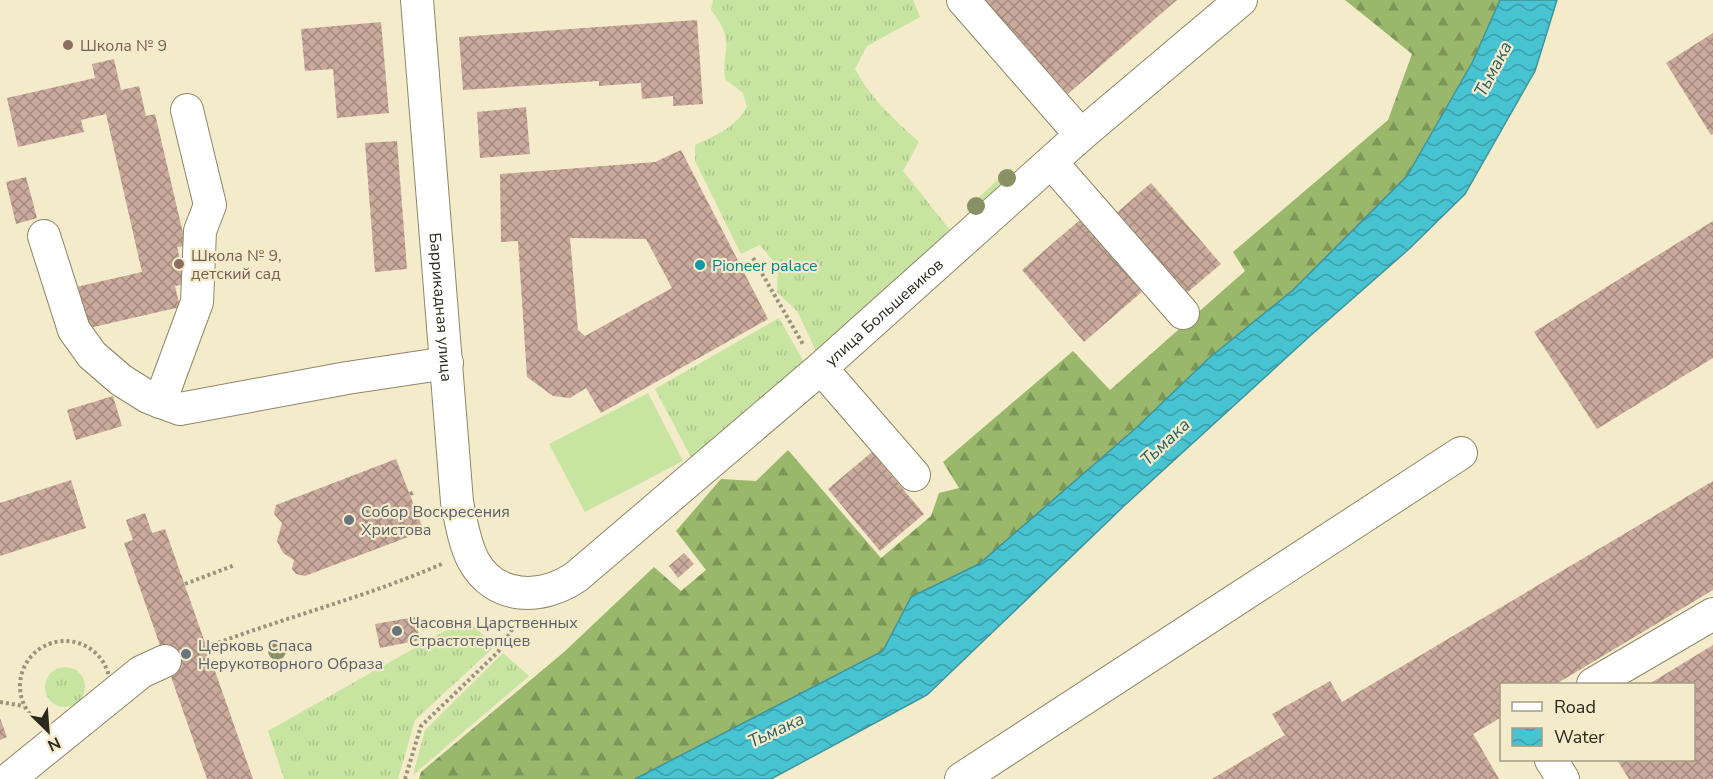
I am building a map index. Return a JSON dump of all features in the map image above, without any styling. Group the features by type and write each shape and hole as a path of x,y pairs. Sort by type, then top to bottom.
{"street":[{"name":"Баррикадная улица","path":"417,0 457,502 470,552 486,577 523,593"},
{"path":"963,0 1081,135"},
{"name":"улица Большевиков","path":"523,593 556,589 576,577 821,368 1081,135 1241,0"},
{"path":"160,402 197,302 200,231 210,206 187,110"},
{"path":"1051,162 1183,312"},
{"path":"45,236 74,330 92,355 121,380 160,402 180,410 347,378 447,363"},
{"path":"821,368 914,475"},
{"path":"961,779 1461,453"},
{"path":"1595,683 1713,614"},
{"path":"9,779 141,672 165,662"},
{"path":"1552,761 1563,779"}],"path":[{"path":"753,258 803,345 821,368"},
{"path":"410,494 415,492"},
{"path":"207,647 264,625 389,587 470,552"},
{"path":"185,584 235,565"},
{"path":"405,779 421,726 498,652 523,593"},
{"path":"64,641 81,644 95,652 106,667 110,685 108,699 96,719 80,729 46,728 32,717 25,706 20,685 24,668 33,654 47,644 64,641"},
{"path":"0,702 25,706"}],"green space":[{"path":"713,0 913,0 920,17 867,46 855,69 876,99 919,142 903,171 953,234 818,355 797,311 777,292 778,267 760,245 741,254 695,161 695,145 731,125 747,107 743,93 725,79 726,37 711,10"},
{"path":"1345,0 1500,0 1472,63 1407,176 1293,290 1208,359 1135,429 979,564 911,597 883,651 635,779 419,779 421,772 564,652 654,567 681,591 706,570 676,531 721,479 756,481 788,450 881,558 931,516 939,493 959,488 943,462 1073,351 1110,390 1245,271 1233,252 1388,120 1412,54"},
{"path":"1011,168 1017,175 972,216 966,209"},
{"path":"779,318 806,366 693,461 655,389"},
{"path":"648,393 683,461 585,512 549,444"},
{"path":"466,619 495,646 415,720 398,779 284,779 268,731"},
{"path":"503,653 529,676 413,775 425,730"},
{"path":"65,667 73,668 79,673 84,679 84,695 79,701 73,706 65,707 57,706 51,701 46,695 45,687 46,679 51,673 57,668"}],"water":[{"name":"Тьмака","path":"1500,0 1557,0 1535,71 1465,194 1409,249 1125,505 927,695 771,779 635,779 883,651 911,597 979,564 1135,429 1208,359 1293,290 1407,176 1472,63"}],"building":[{"path":"974,0 1177,0 1062,99"},
{"path":"697,20 703,104 673,106 673,96 642,99 641,83 599,86 599,81 463,90 459,37"},
{"path":"381,22 389,113 337,118 333,69 305,71 301,29"},
{"path":"1713,33 1713,134 1711,135 1666,63"},
{"path":"114,59 121,90 139,86 146,116 155,114 186,246 177,247 186,284 175,286 180,307 85,329 76,287 142,272 106,114 81,120 84,132 18,147 7,98 95,78 92,64"},
{"path":"526,107 530,154 480,158 477,112"},
{"path":"397,141 407,269 375,272 365,143"},
{"name":"Pioneer palace","path":"681,150 768,319 601,413 586,388 570,398 553,396 527,377 518,241 501,242 500,174 655,162","holes":["570,238 646,239 672,288 585,336 578,330"]},
{"path":"26,177 37,218 16,224 6,182"},
{"path":"1151,183 1221,264 1182,297 1113,216"},
{"path":"1082,218 1144,290 1084,342 1022,270"},
{"path":"1713,221 1713,358 1597,429 1534,332"},
{"path":"113,396 122,426 76,440 67,410"},
{"path":"872,452 924,514 880,551 828,489"},
{"name":"Собор Воскресения Христова","path":"396,459 424,531 305,576 296,574 292,569 294,560 283,553 277,541 282,523 274,514 276,505"},
{"path":"71,480 86,528 0,556 0,503"},
{"path":"1713,481 1713,590 1558,683 1500,683 1500,718 1473,734 1499,779 1212,779 1285,735 1272,714 1330,681 1342,702"},
{"path":"145,513 152,533 165,529 253,779 207,779 124,543 133,540 126,520"},
{"path":"684,553 694,564 678,578 669,566"},
{"path":"415,617 420,640 380,648 375,624"},
{"path":"1713,645 1713,779 1629,779 1618,761 1695,761 1695,683 1651,683"},
{"path":"0,718 7,737 0,740"}],"place":[{"name":"Школа № 9","path":"68,45"},
{"name":"Школа № 9, детский сад","path":"179,264"},
{"name":"Pioneer palace","path":"700,265"},
{"name":"Собор Воскресения Христова","path":"349,520"},
{"name":"Часовня Царственных Страстотерпцев","path":"397,631"},
{"name":"Церковь Спаса Нерукотворного Образа","path":"186,654"}]}
